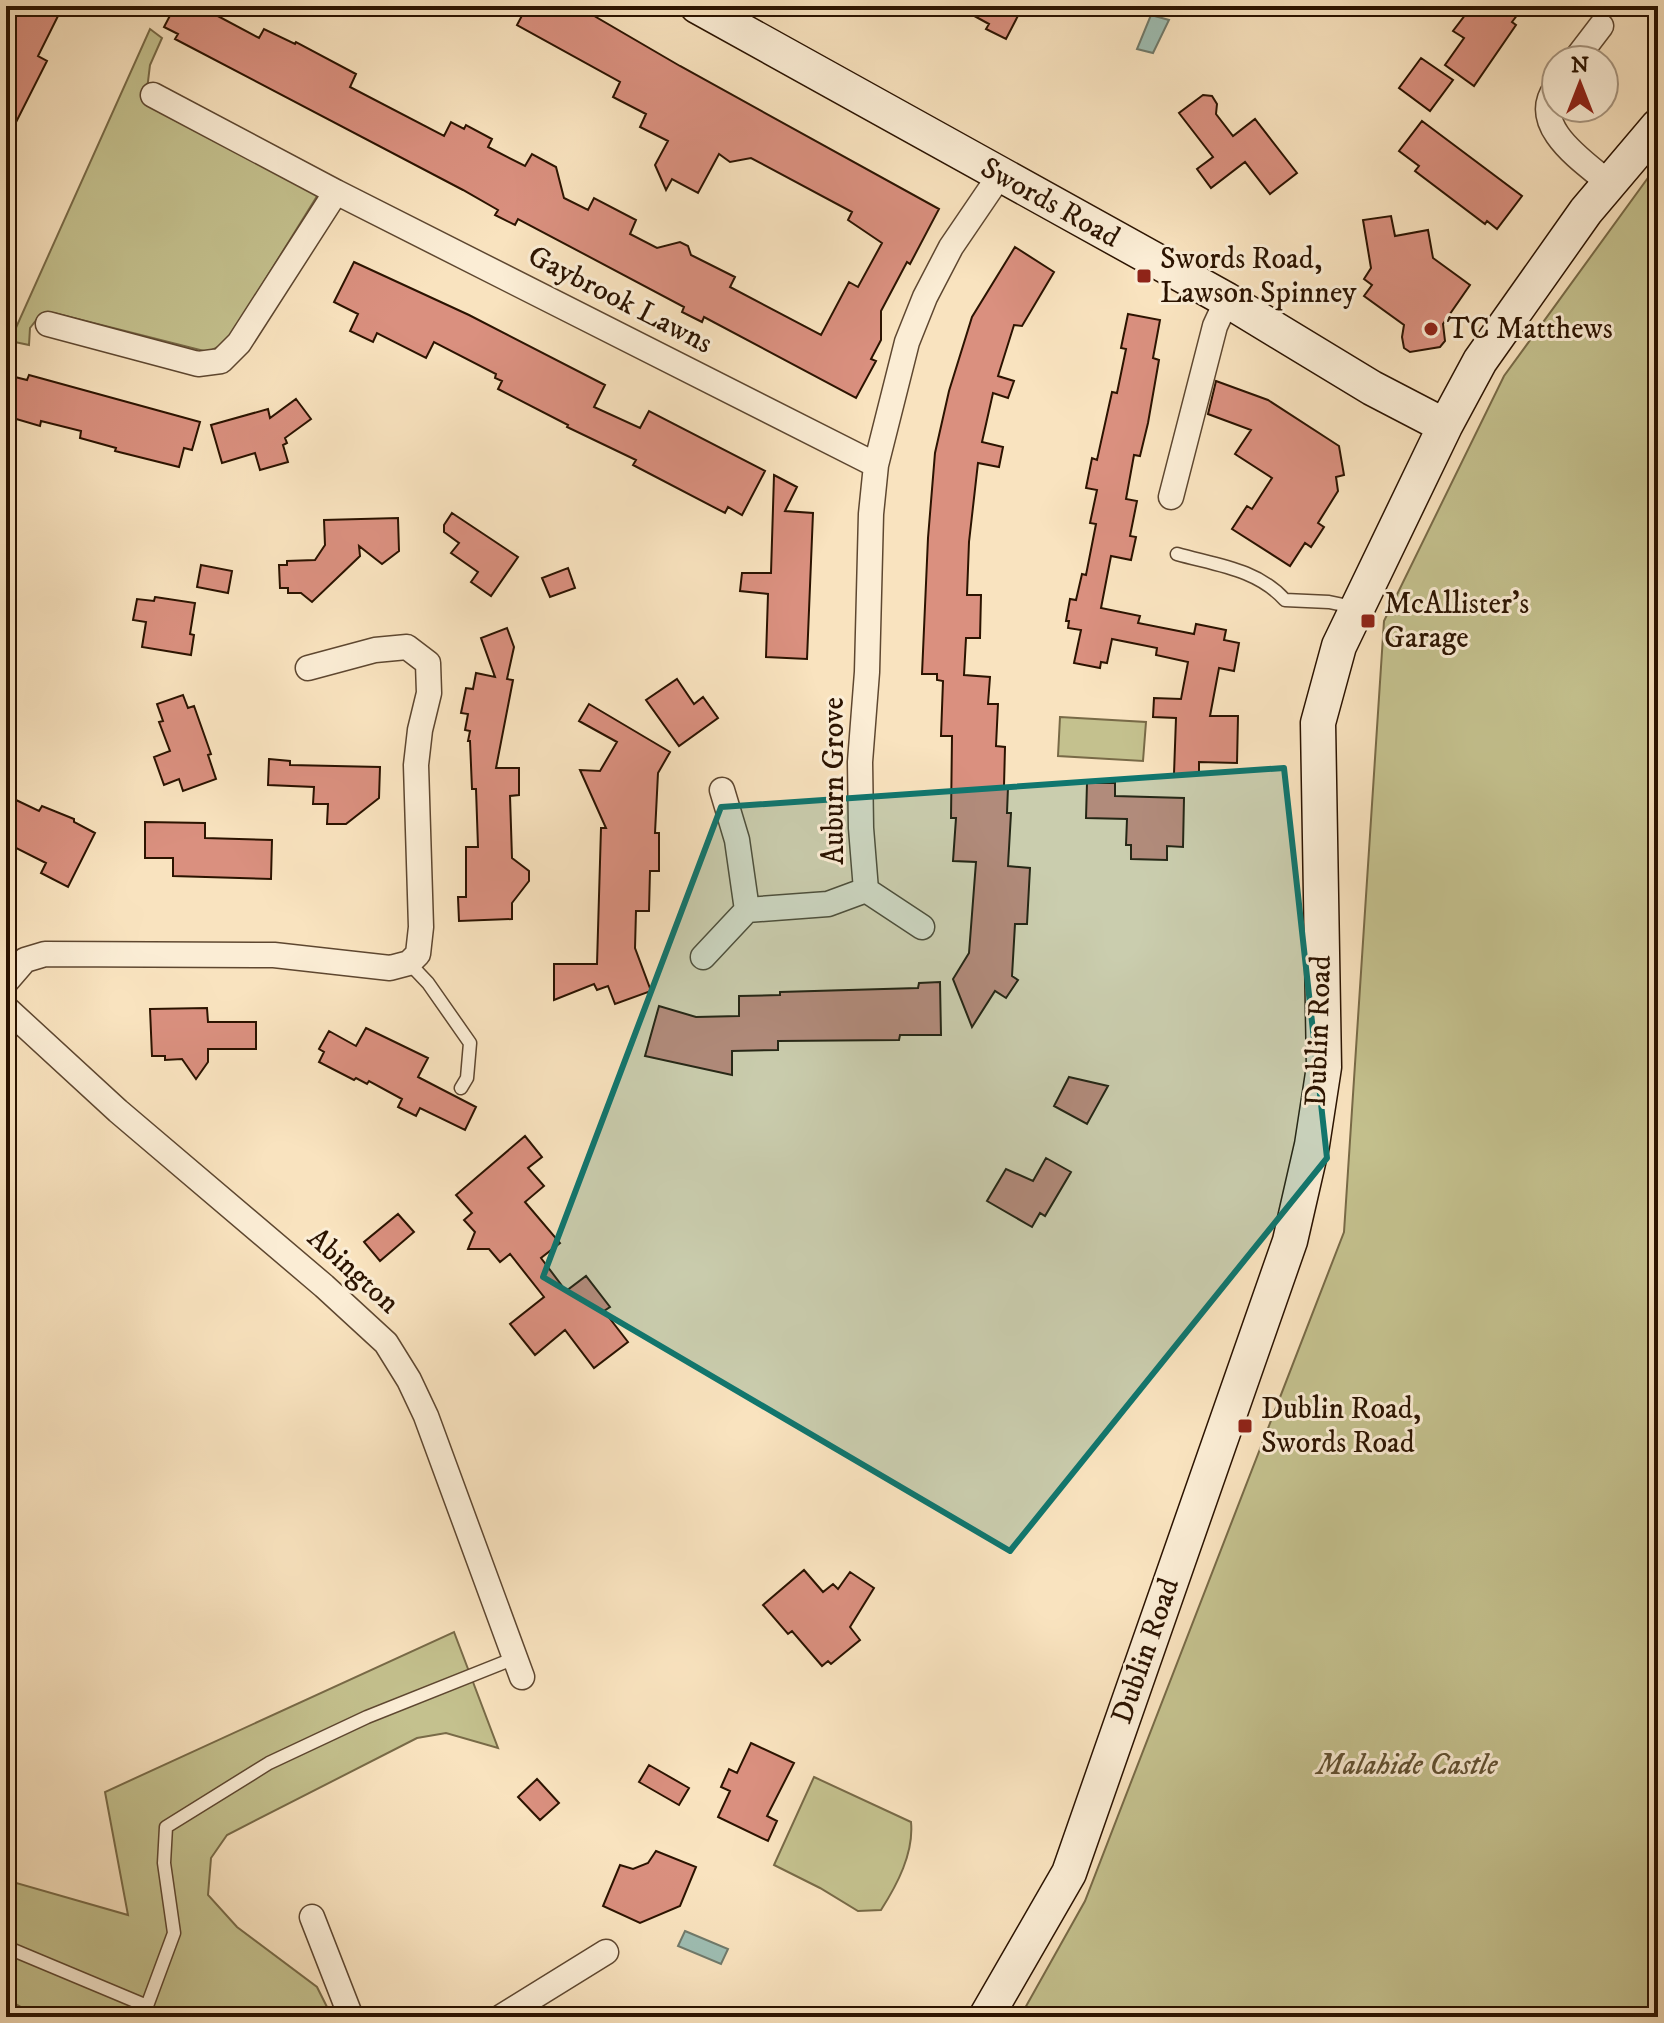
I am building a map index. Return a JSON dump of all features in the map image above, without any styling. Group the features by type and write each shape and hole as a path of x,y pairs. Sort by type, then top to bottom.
{"main road":[{"name":"Swords Road","path":"697,6 1227,300 1372,388 1445,426"},
{"name":"Dublin Road","path":"986,2017 1069,1873 1290,1241 1312,1145 1324,1067 1318,723 1339,646 1445,426 1480,361 1586,211 1658,126"}],"street":[{"path":"1587,44 1601,26"},
{"name":"Gaybrook Lawns","path":"153,95 336,192 876,465"},
{"path":"1552,124 1562,143 1609,183"},
{"path":"876,465 907,342 925,297 951,247 1000,175"},
{"path":"48,324 198,364 221,361 239,343 336,192"},
{"path":"1171,497 1215,326 1227,300"},
{"name":"Auburn Grove","path":"866,890 860,762 876,465"},
{"path":"6,982 25,960 45,954 274,955 390,968 409,963 418,954 421,927 416,765 429,693 428,663 407,647 375,650 308,668"},
{"path":"703,957 747,910 737,840 722,790"},
{"name":"Auburn Grove","path":"747,910 828,904 866,890"},
{"name":"Auburn Grove","path":"866,890 922,927"},
{"name":"Abington","path":"6,1008 118,1111 324,1286 386,1343 426,1416 518,1667"},
{"path":"312,1917 351,2017"},
{"path":"501,2017 606,1952"}],"lane":[{"path":"1177,554 1247,574 1270,584 1285,600 1329,602 1356,608"},
{"path":"409,963 428,983 470,1043 467,1078 461,1088"},
{"path":"6,1947 147,2006 174,1933 164,1863 166,1827 269,1763 367,1717 518,1667"}],"highlighted area":[{"path":"1284,768 1327,1158 1010,1551 543,1277 721,807"}],"green space":[{"path":"150,29 162,38 150,65 146,98 319,193 226,343 208,352 54,313 41,314 30,328 29,345 10,341"},
{"name":"Malahide Castle","path":"1658,164 1658,2017 1020,2017 1085,1901 1344,1232 1384,621 1504,376"},
{"path":"1060,717 1146,722 1143,761 1058,756"},
{"path":"454,1632 498,1748 446,1733 417,1738 227,1835 211,1858 208,1895 237,1927 317,1987 332,2017 39,2017 6,1999 6,1880 128,1915 105,1792"},
{"path":"814,1777 911,1822 907,1857 881,1910 858,1911 774,1865"}],"water":[{"path":"1151,15 1169,20 1153,53 1137,49"},
{"path":"685,1931 728,1949 721,1964 678,1946"}],"building":[{"path":"12,6 63,6 38,56 47,61 6,142 6,18"},
{"path":"175,6 204,6 259,38 264,29 296,42 356,74 350,87 444,136 451,122 464,129 466,125 492,139 488,147 525,166 532,154 556,167 564,198 588,210 594,198 636,220 630,234 657,248 680,242 688,246 691,255 735,277 730,287 821,335 849,282 858,287 882,243 848,220 852,212 751,158 730,162 719,154 698,193 672,179 666,190 655,165 668,141 640,127 646,114 613,97 620,82 517,25 527,6 577,6 939,209 881,311 881,340 871,359 876,361 856,398 704,317 702,322 682,312 684,307 518,219 515,225 495,215 498,210 463,190 175,39 178,34 164,27"},
{"path":"956,6 1023,6 1006,39 986,29 989,24"},
{"path":"1472,6 1524,6 1512,22 1516,25 1474,86 1445,65 1464,38 1453,31"},
{"path":"1421,58 1453,80 1430,111 1399,88"},
{"path":"1203,95 1212,96 1217,104 1216,114 1233,136 1255,119 1297,173 1270,194 1245,162 1211,188 1197,169 1213,157 1179,113"},
{"path":"1422,121 1522,196 1497,229 1487,221 1485,224 1415,171 1419,166 1399,151"},
{"path":"1391,216 1395,236 1428,230 1433,258 1470,285 1443,324 1445,341 1440,347 1410,352 1404,348 1404,325 1364,296 1372,285 1364,279 1371,268 1363,220"},
{"path":"1015,247 1054,272 1022,326 1014,325 998,376 1014,381 1008,398 993,393 982,442 1003,447 999,467 978,463 969,542 967,595 981,595 980,638 966,638 964,675 990,677 988,704 998,704 996,746 1005,747 1004,786 1008,787 1007,813 1011,813 1008,866 1030,868 1027,924 1015,924 1012,976 1018,980 1006,998 995,991 972,1027 953,979 969,953 976,862 953,861 956,818 951,818 952,736 941,736 943,681 937,680 937,674 922,674 928,538 935,453 949,391 972,317"},
{"path":"354,262 469,315 605,385 594,407 640,428 649,411 765,471 742,515 728,507 725,513 633,465 636,460 498,389 502,381 495,378 496,374 434,342 426,358 377,333 373,342 350,331 358,314 334,302"},
{"path":"1128,314 1160,320 1153,358 1159,360 1148,423 1140,456 1134,455 1126,499 1137,501 1130,536 1136,537 1131,560 1111,556 1101,608 1140,616 1138,623 1194,634 1196,624 1226,630 1224,640 1239,643 1234,671 1219,668 1210,716 1238,716 1237,763 1199,762 1199,775 1174,774 1176,718 1153,717 1154,698 1181,699 1188,662 1156,655 1157,648 1112,639 1107,663 1101,662 1100,668 1074,663 1081,630 1068,628 1069,621 1066,621 1070,599 1076,600 1082,574 1086,575 1096,524 1090,523 1097,490 1086,488 1092,458 1097,460 1112,392 1117,393 1126,349 1121,348"},
{"path":"29,375 200,422 192,450 184,448 179,467 115,451 116,448 80,438 81,431 41,421 40,426 6,416 15,377 27,380"},
{"path":"1216,381 1268,400 1339,446 1344,475 1336,477 1338,491 1318,523 1324,527 1311,547 1305,543 1290,566 1232,529 1247,506 1252,509 1272,478 1235,454 1251,430 1208,414"},
{"path":"296,399 311,419 285,438 287,443 283,445 288,462 260,470 255,453 222,463 211,425 268,409 270,418"},
{"path":"774,475 797,487 785,511 813,513 807,659 766,657 768,594 740,591 742,573 771,573"},
{"path":"452,513 518,557 491,596 471,582 478,572 451,553 459,543 444,532 444,525"},
{"path":"398,518 399,551 382,564 359,546 360,556 312,602 301,593 288,593 288,588 280,588 279,565 287,565 287,561 315,560 325,545 324,520"},
{"path":"201,565 232,571 228,593 197,587"},
{"path":"568,568 575,588 550,597 542,578"},
{"path":"155,597 195,603 190,634 194,635 191,655 142,647 146,622 133,620 137,599 154,601"},
{"path":"507,628 514,647 507,679 513,680 496,768 519,768 519,795 510,796 512,858 529,871 529,881 512,903 512,919 459,921 458,897 466,897 466,847 478,847 476,789 472,789 468,741 470,731 465,730 468,714 461,713 466,688 473,689 476,673 495,677 481,638"},
{"path":"677,679 694,704 703,697 718,718 679,746 646,700"},
{"path":"183,695 188,708 194,706 211,754 208,755 216,779 183,791 179,779 164,785 154,757 170,751 159,722 163,721 157,704"},
{"path":"589,704 670,752 658,773 655,833 659,833 659,871 650,871 649,911 636,911 635,948 651,991 615,1004 608,986 597,990 594,984 554,1000 554,964 597,964 601,828 606,828 580,770 600,771 617,742 579,721"},
{"path":"269,759 290,761 290,765 380,767 379,798 346,824 327,824 328,804 313,804 314,787 268,785"},
{"path":"1087,783 1115,783 1115,796 1184,798 1183,847 1167,846 1167,860 1131,859 1131,845 1126,845 1127,819 1086,818"},
{"path":"16,800 39,811 42,806 74,819 74,822 95,833 68,887 41,873 46,863 6,843 6,818"},
{"path":"145,822 205,823 205,838 272,840 271,879 173,876 173,858 145,858"},
{"path":"940,982 941,1035 900,1035 899,1040 778,1041 778,1050 732,1051 732,1075 645,1056 659,1006 696,1017 739,1016 739,996 918,988 919,983"},
{"path":"207,1008 208,1022 256,1022 256,1049 208,1049 208,1062 196,1079 182,1059 165,1060 165,1056 152,1056 150,1009"},
{"path":"366,1028 428,1058 418,1077 476,1107 465,1130 420,1108 416,1116 398,1107 402,1099 369,1081 367,1084 356,1078 354,1080 319,1062 324,1052 319,1049 329,1031 356,1046"},
{"path":"1069,1077 1108,1086 1087,1124 1054,1106"},
{"path":"525,1136 542,1157 528,1168 544,1186 525,1202 560,1243 541,1258 566,1291 586,1276 610,1307 604,1311 628,1342 594,1368 565,1330 535,1355 510,1324 544,1297 510,1254 500,1262 489,1249 468,1249 475,1232 464,1220 472,1213 456,1195"},
{"path":"1046,1158 1071,1172 1045,1216 1040,1213 1032,1227 987,1201 1006,1169 1033,1181"},
{"path":"398,1214 414,1232 380,1261 364,1242"},
{"path":"804,1570 823,1592 833,1584 838,1589 850,1572 874,1588 850,1627 860,1640 831,1664 828,1661 822,1666 792,1631 788,1634 763,1605"},
{"path":"751,1743 794,1763 767,1816 777,1821 768,1841 718,1817 730,1791 721,1787 729,1769 737,1773"},
{"path":"649,1765 689,1788 679,1805 639,1782"},
{"path":"537,1779 559,1803 540,1820 518,1797"},
{"path":"656,1851 696,1867 680,1906 640,1923 603,1906 620,1865 633,1869 648,1863"}],"place":[{"name":"Swords Road, Lawson Spinney","path":"1144,276"},
{"name":"TC Matthews","path":"1431,329"},
{"name":"McAllister's Garage","path":"1368,621"},
{"name":"Dublin Road, Swords Road","path":"1245,1426"}]}
